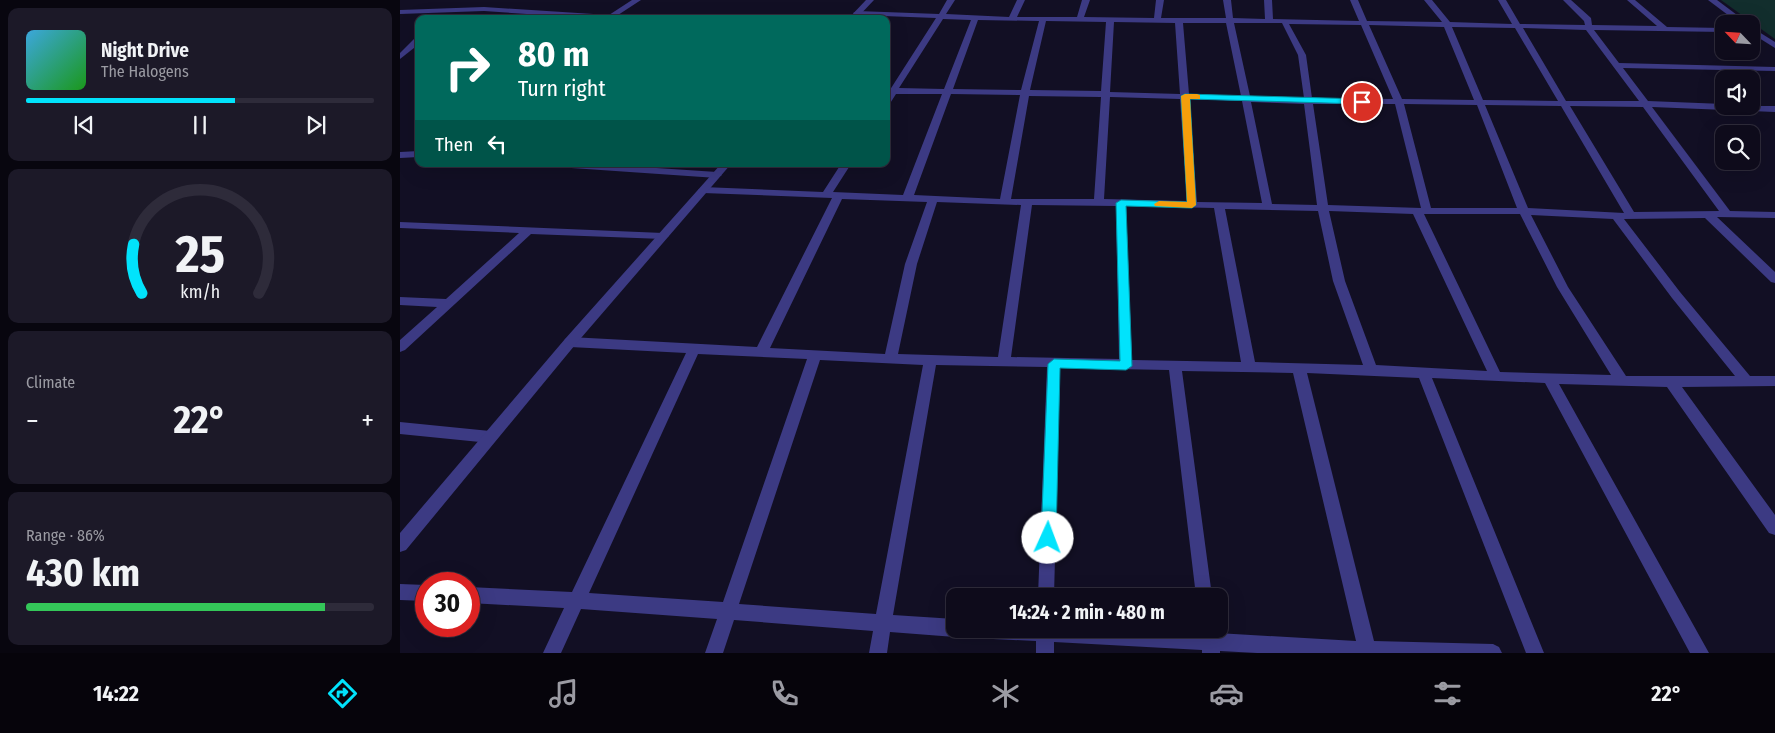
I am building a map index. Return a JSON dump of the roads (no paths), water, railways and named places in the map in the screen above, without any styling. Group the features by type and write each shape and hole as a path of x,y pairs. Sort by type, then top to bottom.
{"street":[{"path":"614,15 637,0"},
{"path":"856,15 870,0"},
{"path":"890,97 951,0"},
{"path":"1012,19 1021,0"},
{"path":"1080,19 1086,0"},
{"path":"1157,20 1160,0"},
{"path":"1227,0 1268,208"},
{"path":"1268,0 1269,21"},
{"path":"1354,0 1399,102 1422,211 1496,377"},
{"path":"1428,0 1447,24 1516,189 1522,211 1540,247 1622,381"},
{"path":"1502,0 1631,216"},
{"path":"1567,0 1588,20 1589,28 1727,214"},
{"path":"1631,0 1665,29"},
{"path":"1712,0 1733,15"},
{"path":"400,12 451,9 557,15"},
{"path":"444,15 451,9"},
{"path":"890,16 1230,22 1284,21 1715,30"},
{"path":"907,199 945,92 975,18"},
{"path":"1005,202 1025,93 1043,19"},
{"path":"1099,202 1110,19"},
{"path":"1179,21 1192,205"},
{"path":"1284,21 1302,56 1323,208 1339,281 1371,370"},
{"path":"1760,36 1775,46"},
{"path":"400,57 415,43"},
{"path":"1616,65 1775,68"},
{"path":"894,91 1106,94 1308,101 1646,104 1775,109"},
{"path":"400,155 415,153"},
{"path":"619,167 717,175"},
{"path":"400,545 570,342 724,167"},
{"path":"825,196 844,167"},
{"path":"703,190 838,197 1005,202 1099,202 1422,211 1522,211 1616,216 1727,214 1775,216"},
{"path":"761,354 838,197"},
{"path":"890,359 911,264 933,200"},
{"path":"1004,362 1027,202"},
{"path":"1121,203 1126,366"},
{"path":"1219,206 1249,368"},
{"path":"1708,215 1775,279"},
{"path":"1616,216 1676,295 1746,381"},
{"path":"400,224 663,236"},
{"path":"400,348 528,231"},
{"path":"400,301 449,303"},
{"path":"570,342 761,354 890,359 1126,366 1371,370 1496,377 1622,381 1775,381"},
{"path":"552,653 694,349"},
{"path":"714,653 815,356"},
{"path":"878,653 930,360"},
{"path":"1046,588 1054,364"},
{"path":"1175,367 1203,588"},
{"path":"1299,369 1368,651"},
{"path":"1423,372 1535,653"},
{"path":"1549,378 1700,653"},
{"path":"1671,382 1775,528"},
{"path":"400,428 490,437"},
{"path":"400,592 415,593"},
{"path":"480,596 578,600 946,627"},
{"path":"1045,638 1045,653"},
{"path":"1160,638 1368,651 1493,653"}]}
